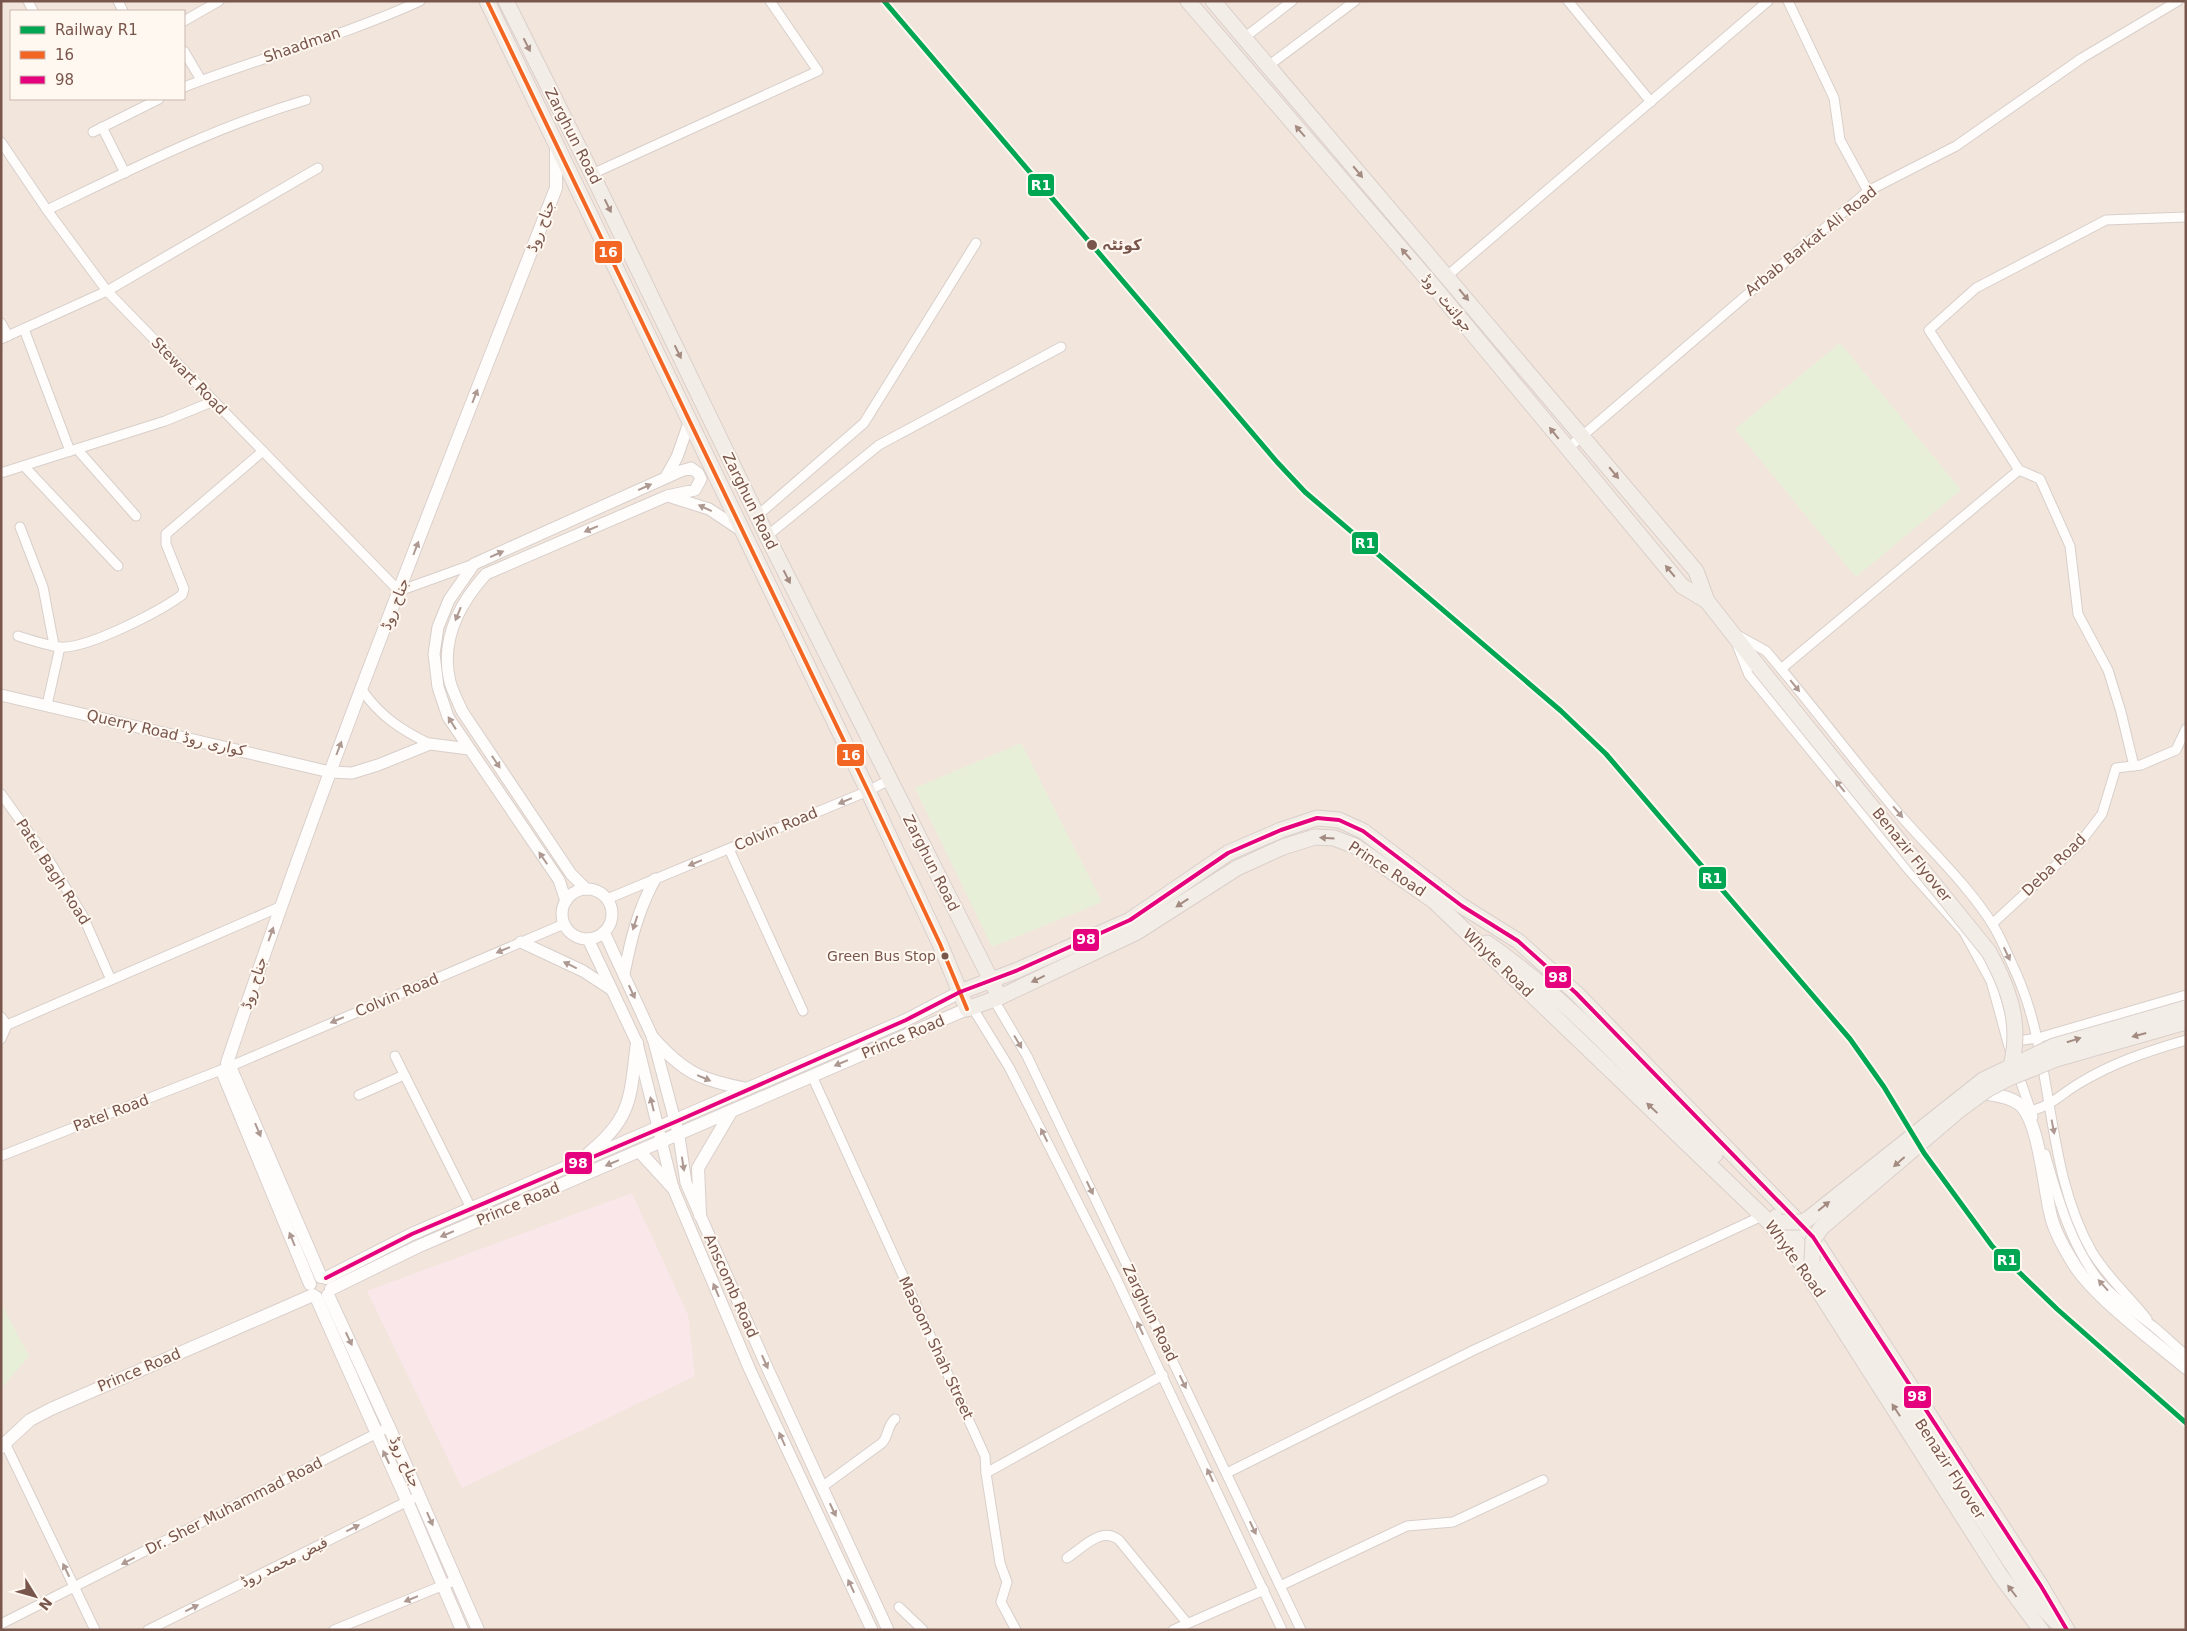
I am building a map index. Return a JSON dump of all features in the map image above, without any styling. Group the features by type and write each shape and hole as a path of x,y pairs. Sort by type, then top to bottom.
{"main road":[{"name":"Zarghun Road","path":"487,1 739,528 868,791 969,1008"},
{"name":"Zarghun Road","path":"506,1 592,174 757,516 992,981 997,999"},
{"name":"جوائنٹ روڈ","path":"1188,1 1434,286 1682,586 1707,601"},
{"name":"جوائنٹ روڈ","path":"1213,1 1696,571 1707,601 1758,666"},
{"name":"جناح روڈ","path":"462,1630 376,1433 321,1288 227,1068 271,931 282,906 330,772 556,188 556,145"},
{"name":"Benazir Flyover","path":"1758,666 1988,952 2004,980 2012,1009 2016,1040 2009,1072"},
{"name":"Prince Road","path":"321,1288 412,1234 675,1122 906,1020 960,992 992,981 1130,920 1228,853 1281,830 1317,818 1339,820 1363,831 1462,906"},
{"name":"Prince Road","path":"3,1445 30,1420 51,1409 321,1288 679,1136 969,1008 997,999 1137,932 1237,868 1283,847 1315,837 1334,838 1355,846 1424,893 1454,921"},
{"name":"Whyte Road","path":"1462,906 1516,963"},
{"name":"Whyte Road","path":"1462,906 1518,942 1576,994 1814,1237 2036,1578 2066,1630"},
{"name":"Whyte Road","path":"1454,921 1516,963"},
{"name":"Whyte Road","path":"1454,921 1762,1216 1801,1262 2000,1575 2041,1630"},
{"name":"Benazir Flyover","path":"1516,963 1555,996 1781,1222 1812,1261 2037,1602"},
{"path":"1781,1222 1802,1222 1808,1219 1968,1090 2009,1072 2054,1046 2186,1008"},
{"path":"1812,1261 1813,1240 1821,1228 1958,1111 2009,1072 2186,1022"},
{"path":"653,1038 671,1058 690,1072 714,1082 747,1089"},
{"path":"577,1163 609,1136 621,1119 629,1102 637,1043"},
{"path":"1982,1093 2007,1098 2019,1104 2027,1114 2040,1160 2052,1221 2073,1264 2098,1293 2186,1368"},
{"path":"700,1215 698,1168 731,1112"},
{"path":"640,1152 672,1188"},
{"name":"جناح روڈ","path":"321,1288 389,1427 478,1630"},
{"path":"2037,1602 2047,1630"},
{"name":"Whyte Road","path":"2037,1602 2066,1630"}],"street":[{"name":"Shaadman","path":"185,87 318,41 420,1"},
{"path":"592,174 818,71 770,1"},
{"path":"1244,38 1292,1"},
{"path":"1268,66 1355,1"},
{"path":"1568,1 1651,102"},
{"path":"1447,276 1768,1"},
{"path":"1788,1 1834,98 1840,140 1868,191"},
{"name":"Arbab Barkat Ali Road","path":"1567,449 1868,191 1956,146 2082,58 2178,1"},
{"path":"185,20 218,2"},
{"path":"185,53 201,80"},
{"path":"93,132 157,100"},
{"path":"47,210 192,140 257,115 306,100"},
{"path":"102,127 125,172"},
{"name":"Stewart Road","path":"1,142 47,210 107,291 399,591"},
{"path":"1,323 5,338 107,291 318,168"},
{"path":"2134,766 2121,712 2108,670 2078,614 2070,546 2040,479 2019,470 1929,330 1976,288 2106,220 2186,217"},
{"path":"757,516 864,423 976,244"},
{"path":"24,329 74,450 136,516"},
{"path":"767,536 878,444 1061,347"},
{"path":"1,473 165,421 214,401"},
{"path":"666,477 678,457 689,423"},
{"path":"18,636 57,646 70,646 119,630 182,595 184,589 166,544 166,534 263,451"},
{"path":"24,466 118,566"},
{"path":"399,591 474,564 666,477 691,468 698,473 700,479 695,490 668,496 486,574 472,589 460,608 450,636 448,658 450,683 462,711 571,874 586,889"},
{"path":"1781,669 2019,470"},
{"path":"668,496 709,509 739,528"},
{"path":"20,527 43,587 57,646 47,705"},
{"path":"474,564 450,600 438,627 434,654 438,687 448,717 558,880 566,901"},
{"path":"1732,633 1766,651 1894,808 1962,885 1992,924 2017,976 2034,1020 2058,1154 2084,1234 2093,1253 2110,1276 2154,1327"},
{"path":"1732,633 1749,676 1908,869 1964,932 1991,981 2001,1011 2007,1043 2062,1208 2092,1270 2102,1284 2128,1309 2154,1327 2186,1355"},
{"path":"362,690 373,707 390,722 430,744 469,749"},
{"name":"Querry Road کواری روڈ","path":"1,695 330,772 352,773 378,765 430,744"},
{"name":"Deba Road","path":"1992,924 2080,844 2102,814 2116,768 2141,765 2176,750 2183,741 2186,729"},
{"name":"Colvin Road","path":"607,899 868,791 889,780"},
{"name":"Patel Bagh Road","path":"1,794 50,862 83,916 111,980"},
{"path":"729,848 803,1011"},
{"path":"624,974 633,928 641,904 655,879"},
{"path":"586,889 598,891 607,899 612,916 604,932 588,939 576,936 564,924 562,912 566,901 574,892 586,889"},
{"path":"1,1039 7,1025 282,906"},
{"name":"Colvin Road","path":"227,1068 564,924"},
{"name":"Anscomb Road","path":"604,932 653,1038 679,1136 686,1183 888,1630"},
{"name":"Anscomb Road","path":"588,939 637,1043 672,1188 762,1394 872,1630"},
{"path":"521,942 577,968 612,990"},
{"path":"2007,1043 2038,1038 2186,995"},
{"name":"Zarghun Road","path":"997,999 1027,1056 1301,1630"},
{"name":"Zarghun Road","path":"969,1008 1009,1067 1116,1276 1282,1630"},
{"path":"1,1017 7,1025"},
{"path":"2031,1111 2048,1106 2078,1084 2134,1055 2186,1040"},
{"path":"395,1056 471,1208"},
{"name":"Patel Road","path":"1,1156 227,1068"},
{"path":"360,1095 404,1075"},
{"name":"Masoom Shah Street","path":"812,1076 985,1456 1000,1563 1008,1582 1001,1602 1016,1630"},
{"path":"1227,1473 1474,1350 1762,1216"},
{"path":"986,1473 1162,1375"},
{"path":"822,1487 882,1443 887,1437 891,1422 895,1419"},
{"name":"Dr. Sher Muhammad Road","path":"1,1624 389,1427"},
{"path":"3,1445 77,1587 95,1630"},
{"path":"1280,1586 1407,1526 1453,1522 1543,1480"},
{"name":"فیض محمد روڈ","path":"148,1630 419,1495"},
{"path":"1068,1558 1102,1534 1111,1534 1119,1540 1187,1623"},
{"path":"334,1630 456,1580"},
{"path":"1173,1630 1264,1590"},
{"path":"900,1607 923,1630"}],"shaded area":[{"path":"1,1 2186,1 2186,1630 1,1630"},
{"path":"632,1193 688,1315 695,1376 462,1488 367,1291"}],"green space":[{"path":"1840,343 1961,490 1856,577 1735,429"},
{"path":"1021,743 1102,902 992,947 915,788"},
{"path":"1,1303 29,1356 1,1389"}],"rail line":[{"name":"R1","path":"884,1 1277,462 1305,492 1561,711 1606,754 1850,1039 1884,1087 1924,1153 1992,1246 2057,1309 2186,1423"}],"transit line":[{"name":"16","path":"487,1 868,791 940,944 967,1009"},
{"name":"98","path":"326,1278 412,1234 675,1122 906,1020 960,992 1018,970 1130,920 1228,853 1281,830 1317,818 1339,820 1363,831 1462,906 1518,941 1576,993 1813,1237 2041,1586 2067,1630"}],"place":[{"name":"کوئٹہ","path":"1092,245"},
{"name":"Green Bus Stop","path":"945,956"}]}
